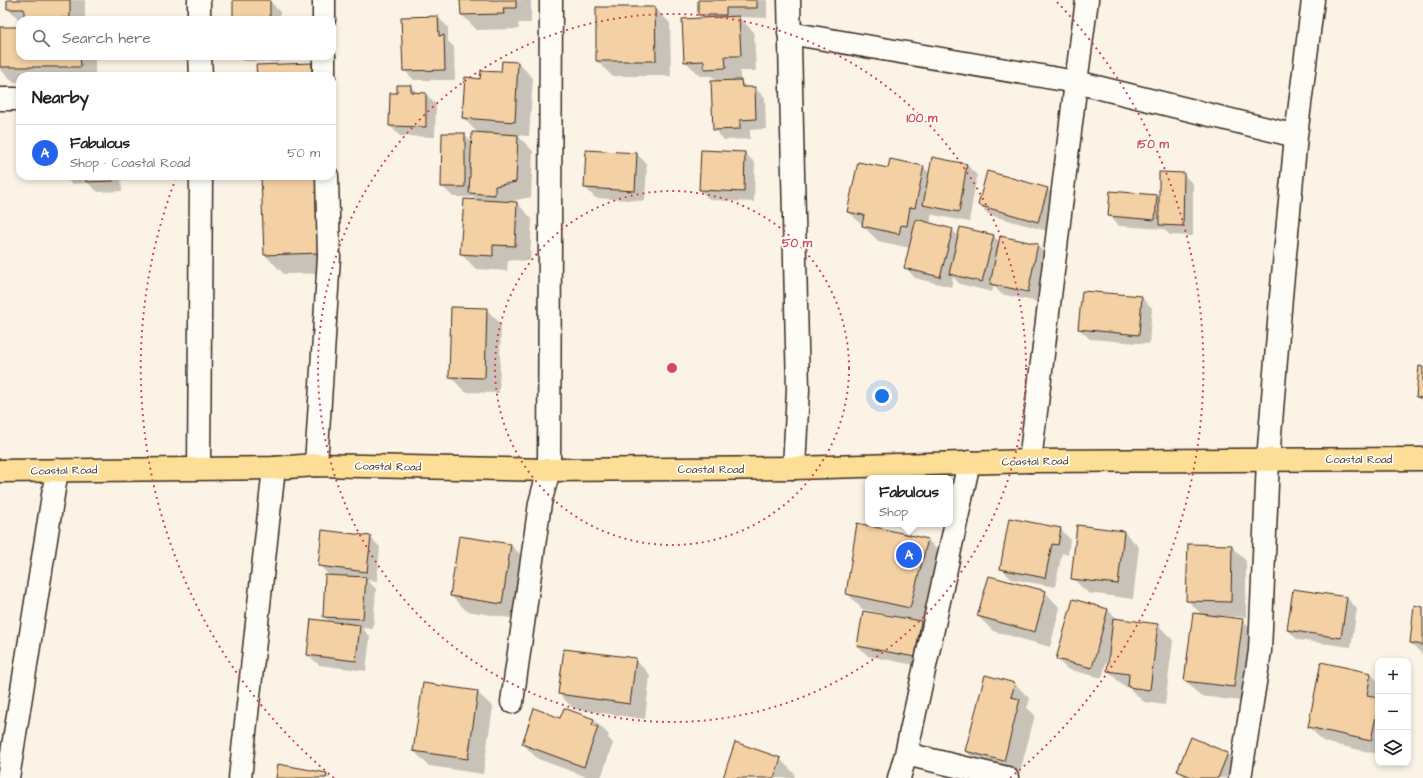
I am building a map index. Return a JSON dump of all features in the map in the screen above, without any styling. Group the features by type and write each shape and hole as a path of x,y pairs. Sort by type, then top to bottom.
{"main road":[{"name":"Coastal Road","path":"0,471 274,468 316,465 549,470 794,468 1030,461 1423,459"}],"street":[{"path":"199,0 199,16"},
{"path":"324,0 324,16"},
{"path":"512,702 540,503 549,470 551,0"},
{"path":"789,0 798,390 794,468"},
{"path":"1030,461 1087,0"},
{"path":"1240,778 1260,651 1268,460 1296,136 1313,0"},
{"path":"789,33 1076,82 1296,136"},
{"path":"200,60 201,72"},
{"path":"324,60 324,72"},
{"path":"0,99 16,99"},
{"path":"198,468 201,180"},
{"path":"316,465 329,257 327,180"},
{"path":"899,778 906,754 969,462"},
{"path":"240,778 274,468"},
{"path":"8,778 57,470"},
{"path":"906,754 1007,778"}],"building":[{"path":"7,0 70,0 70,16 24,16 24,9 7,9"},
{"path":"233,0 270,0 270,16 233,16"},
{"path":"460,0 516,0 516,8 503,8 504,14 461,15"},
{"path":"698,0 757,0 757,8 726,8 726,15 698,15"},
{"path":"596,7 655,7 656,61 596,61"},
{"path":"438,16 439,36 444,35 445,70 403,71 401,17"},
{"path":"739,16 741,56 725,56 726,68 704,69 704,61 684,62 682,19"},
{"path":"0,27 16,27 16,60 80,60 81,67 0,67"},
{"path":"502,61 518,62 515,122 462,118 465,77 480,79 481,71 501,72"},
{"path":"312,63 312,72 257,72 256,65"},
{"path":"741,80 742,87 755,87 756,119 740,120 740,129 713,130 711,81"},
{"path":"397,85 411,85 411,92 426,93 426,127 389,126 390,93 397,93"},
{"path":"472,132 518,135 516,182 495,186 495,195 469,193"},
{"path":"442,133 465,133 465,187 441,187"},
{"path":"586,150 637,153 635,191 584,188"},
{"path":"701,150 745,152 744,192 699,190"},
{"path":"932,157 967,164 959,212 923,205"},
{"path":"890,159 924,166 915,208 910,207 907,226 901,225 899,234 862,226 864,215 847,212 858,162 888,168"},
{"path":"987,171 1048,188 1038,222 978,205"},
{"path":"1159,172 1184,173 1183,226 1159,225"},
{"path":"86,180 113,181 86,182"},
{"path":"261,180 316,180 319,253 264,255"},
{"path":"1110,191 1157,195 1155,220 1108,216"},
{"path":"464,199 517,202 515,246 493,245 493,256 460,254"},
{"path":"916,219 953,229 940,277 904,268"},
{"path":"960,227 994,235 982,282 949,274"},
{"path":"1000,236 1038,244 1028,292 990,284"},
{"path":"1082,291 1142,296 1139,335 1078,329"},
{"path":"451,307 487,308 485,378 449,377"},
{"path":"1419,366 1423,367 1423,398 1416,397"},
{"path":"1009,518 1061,528 1058,545 1052,544 1045,578 1000,569"},
{"path":"857,523 865,525 865,527 875,527 928,539 910,608 846,594"},
{"path":"1077,525 1124,531 1118,584 1071,579"},
{"path":"322,530 371,536 367,572 318,566"},
{"path":"459,536 511,544 502,604 450,596"},
{"path":"1188,544 1232,545 1231,602 1186,601"},
{"path":"325,575 366,577 363,619 323,617"},
{"path":"989,576 1046,591 1035,632 977,616"},
{"path":"1293,589 1347,597 1341,638 1287,630"},
{"path":"1073,599 1108,609 1092,668 1056,659"},
{"path":"1414,605 1423,607 1423,645 1410,643"},
{"path":"863,611 921,621 915,657 857,646"},
{"path":"1193,613 1243,619 1234,687 1184,681"},
{"path":"1113,618 1158,624 1150,690 1128,687 1129,674 1107,671"},
{"path":"311,619 360,625 356,661 307,655"},
{"path":"564,649 636,658 630,704 558,694"},
{"path":"1321,662 1371,673 1367,695 1375,696 1375,721 1371,741 1308,727"},
{"path":"985,675 1015,683 1011,697 1020,699 1004,761 965,751"},
{"path":"423,683 478,691 468,759 413,751"},
{"path":"534,708 560,718 564,708 594,719 592,725 598,727 584,767 522,744"},
{"path":"1191,737 1228,753 1218,778 1194,778 1177,771"},
{"path":"735,742 781,758 774,778 723,778"},
{"path":"278,764 327,773 326,778 276,778"}],"place":[{"name":"Fabulous","path":"909,555"}]}
